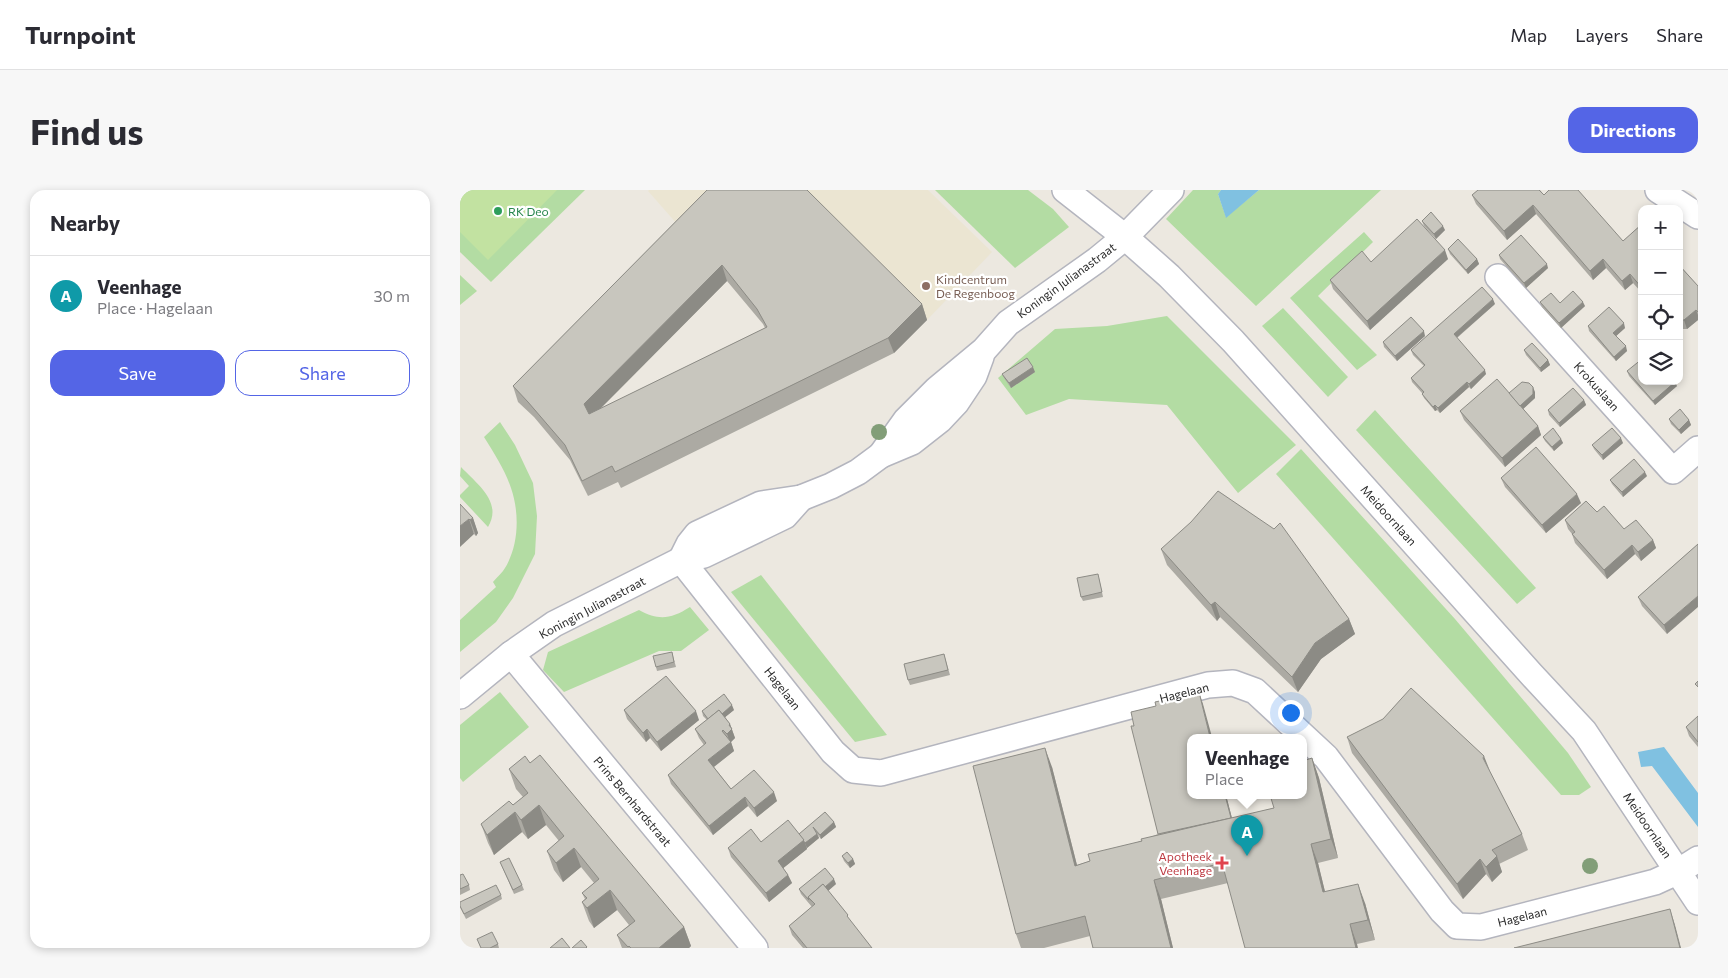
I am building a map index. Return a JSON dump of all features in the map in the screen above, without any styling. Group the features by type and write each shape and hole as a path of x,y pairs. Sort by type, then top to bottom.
{"street":[{"name":"Meidoornlaan","path":"1064,190 1124,237 1169,276 1233,341 1584,731 1688,865 1698,902"},
{"name":"Koningin Julianastraat","path":"460,696 511,654 554,624 681,560 704,555 785,516 801,498 831,486 858,472 881,455 912,442 940,420 956,403 974,376 984,350 1008,323 1097,260 1124,237 1171,190"},
{"path":"1658,190 1698,216"},
{"name":"Krokuslaan","path":"1498,277 1673,471 1698,449"},
{"name":"Hagelaan","path":"681,560 833,752 853,770 881,773 1208,685 1233,683 1256,691 1302,734"},
{"name":"Prins Bernhardstraat","path":"511,654 755,948"},
{"name":"Hagelaan","path":"1307,739 1326,757 1442,911 1457,926 1480,927 1655,882 1688,865"}],"shaded area":[{"path":"649,190 728,190 685,233"},
{"name":"Kindcentrum De Regenboog","path":"797,190 928,190 992,252 927,320"}],"green space":[{"path":"460,190 585,190 491,282 460,252"},
{"name":"RK Deo","path":"460,190 557,190 488,260 460,232"},
{"path":"935,190 1028,190 1053,209 1069,227 1015,268"},
{"path":"1193,190 1221,190 1218,194 1226,217 1259,190 1381,190 1256,306 1166,219"},
{"path":"1364,232 1373,242 1318,296 1377,355 1357,370 1290,298"},
{"path":"460,275 477,291 460,305"},
{"path":"1283,308 1348,377 1328,397 1262,326"},
{"path":"1167,316 1296,445 1238,493 1167,405 1069,399 1026,415 998,378 1055,329 1107,326"},
{"path":"1375,410 1536,588 1517,604 1356,430"},
{"path":"500,422 515,445 533,483 537,516 535,554 513,598 496,622 460,652 460,620 496,587 493,582 508,562 515,541 516,509 509,481 484,437"},
{"path":"1301,449 1455,619 1568,753 1591,787 1579,795 1561,795 1276,474"},
{"path":"461,467 481,487 490,502 492,518 488,527 460,497 469,486 460,476"},
{"path":"761,575 887,735 855,742 731,592"},
{"path":"690,607 709,630 681,651 659,651 564,692 543,670 548,652 639,610 653,616 665,617 677,614"},
{"path":"500,692 529,727 463,782 460,778 460,725"}],"water":[{"path":"1221,190 1259,190 1226,218 1218,194"},
{"path":"1664,747 1698,793 1698,827 1652,766 1641,767 1638,752"}],"building":[{"path":"707,190 807,190 922,304 888,338 615,472 612,466 582,481 565,445 513,386","holes":["722,265 757,309 767,327 589,414 584,404"]},
{"path":"1478,190 1539,190 1544,195 1549,190 1578,190 1623,241 1638,228 1638,283 1630,274 1622,281 1603,259 1590,271 1533,205 1504,231 1472,195"},
{"path":"1431,212 1443,226 1434,234 1422,221"},
{"path":"1417,219 1445,250 1367,321 1330,280 1362,251 1371,262"},
{"path":"1521,235 1547,264 1524,283 1499,255"},
{"path":"1458,239 1477,259 1466,270 1448,249"},
{"path":"1683,269 1698,286 1698,312 1696,310 1684,320"},
{"path":"1482,287 1493,299 1454,334 1485,370 1469,384 1467,382 1438,408 1435,405 1433,407 1422,394 1424,392 1411,378 1425,365 1411,350"},
{"path":"1573,291 1583,302 1559,323 1540,302 1551,293 1560,303"},
{"path":"1609,307 1624,323 1613,333 1626,346 1614,357 1588,326"},
{"path":"1411,317 1424,331 1395,356 1383,342"},
{"path":"1532,343 1548,360 1540,368 1524,350"},
{"path":"1027,358 1033,367 1009,383 1002,374"},
{"path":"1638,362 1638,384 1627,371"},
{"path":"1497,379 1538,426 1502,458 1460,411"},
{"path":"1522,382 1529,383 1533,387 1533,394 1520,406 1509,393"},
{"path":"1639,385 1672,385 1653,401"},
{"path":"1573,388 1584,400 1559,423 1548,410"},
{"path":"1680,409 1689,420 1679,430 1669,419"},
{"path":"1553,428 1561,439 1552,447 1543,437"},
{"path":"1612,428 1621,438 1602,455 1592,445"},
{"path":"1536,447 1577,494 1542,525 1501,478"},
{"path":"1634,459 1645,472 1622,492 1610,480"},
{"path":"1218,491 1274,529 1280,523 1349,619 1315,643 1292,677 1215,602 1211,605 1161,549 1191,522"},
{"path":"1586,501 1597,512 1604,506 1624,529 1636,520 1653,540 1638,552 1632,545 1604,570 1572,534 1575,532 1565,520"},
{"path":"460,504 473,518 460,526"},
{"path":"1698,544 1698,596 1664,625 1638,597"},
{"path":"1098,574 1102,592 1081,597 1077,578"},
{"path":"672,652 674,662 656,667 653,656"},
{"path":"944,654 948,670 908,680 904,664"},
{"path":"666,676 696,711 657,742 647,729 643,733 624,710"},
{"path":"1411,688 1484,756 1483,758 1522,834 1492,850 1497,856 1486,867 1480,859 1457,884 1347,737 1383,719"},
{"path":"1199,692 1209,734 1187,734 1187,799 1226,799 1231,818 1158,834 1131,726 1134,726 1131,712 1156,706 1155,702"},
{"path":"724,694 732,705 722,714 719,710 708,719 702,711"},
{"path":"719,710 732,729 727,734 722,731 731,742 708,760 731,789 754,770 774,792 754,808 745,797 709,826 668,775 706,743 695,729"},
{"path":"1698,716 1698,742 1686,727"},
{"path":"1045,748 1075,866 1090,861 1088,854 1142,841 1141,839 1274,808 1271,799 1307,799 1307,760 1312,758 1331,839 1311,844 1323,892 1358,884 1368,920 1350,924 1356,948 1245,948 1222,863 1154,880 1171,948 1093,948 1085,916 1016,934 973,766"},
{"path":"540,755 684,927 659,948 631,948 617,935 635,921 610,890 587,908 582,902 587,898 582,893 599,879 574,848 556,863 547,851 564,836 539,805 521,820 515,812 487,835 481,824 509,801 513,805 528,793 509,769 525,756 530,763"},
{"path":"825,812 834,822 820,835 813,827 817,834 805,843 799,834"},
{"path":"788,820 804,840 778,861 788,875 766,893 728,848 751,829 761,842"},
{"path":"847,852 853,859 848,863 842,856"},
{"path":"509,858 522,885 513,890 500,862"},
{"path":"825,868 834,879 825,887 823,884 808,897 809,900 799,889"},
{"path":"463,874 469,885 460,889 460,875"},
{"path":"823,884 872,948 807,948 789,926 815,904 808,897"},
{"path":"496,885 501,895 464,914 460,902"},
{"path":"1670,909 1680,948 1514,948"},
{"path":"492,932 498,944 490,948 481,948 477,939"},
{"path":"562,938 570,948 550,948"},
{"path":"581,940 586,948 572,948"}],"place":[{"name":"RK Deo","path":"498,211"},
{"name":"Kindcentrum De Regenboog","path":"926,286"},
{"name":"Veenhage","path":"1247,856"},
{"name":"Apotheek Veenhage","path":"1222,863"}]}
